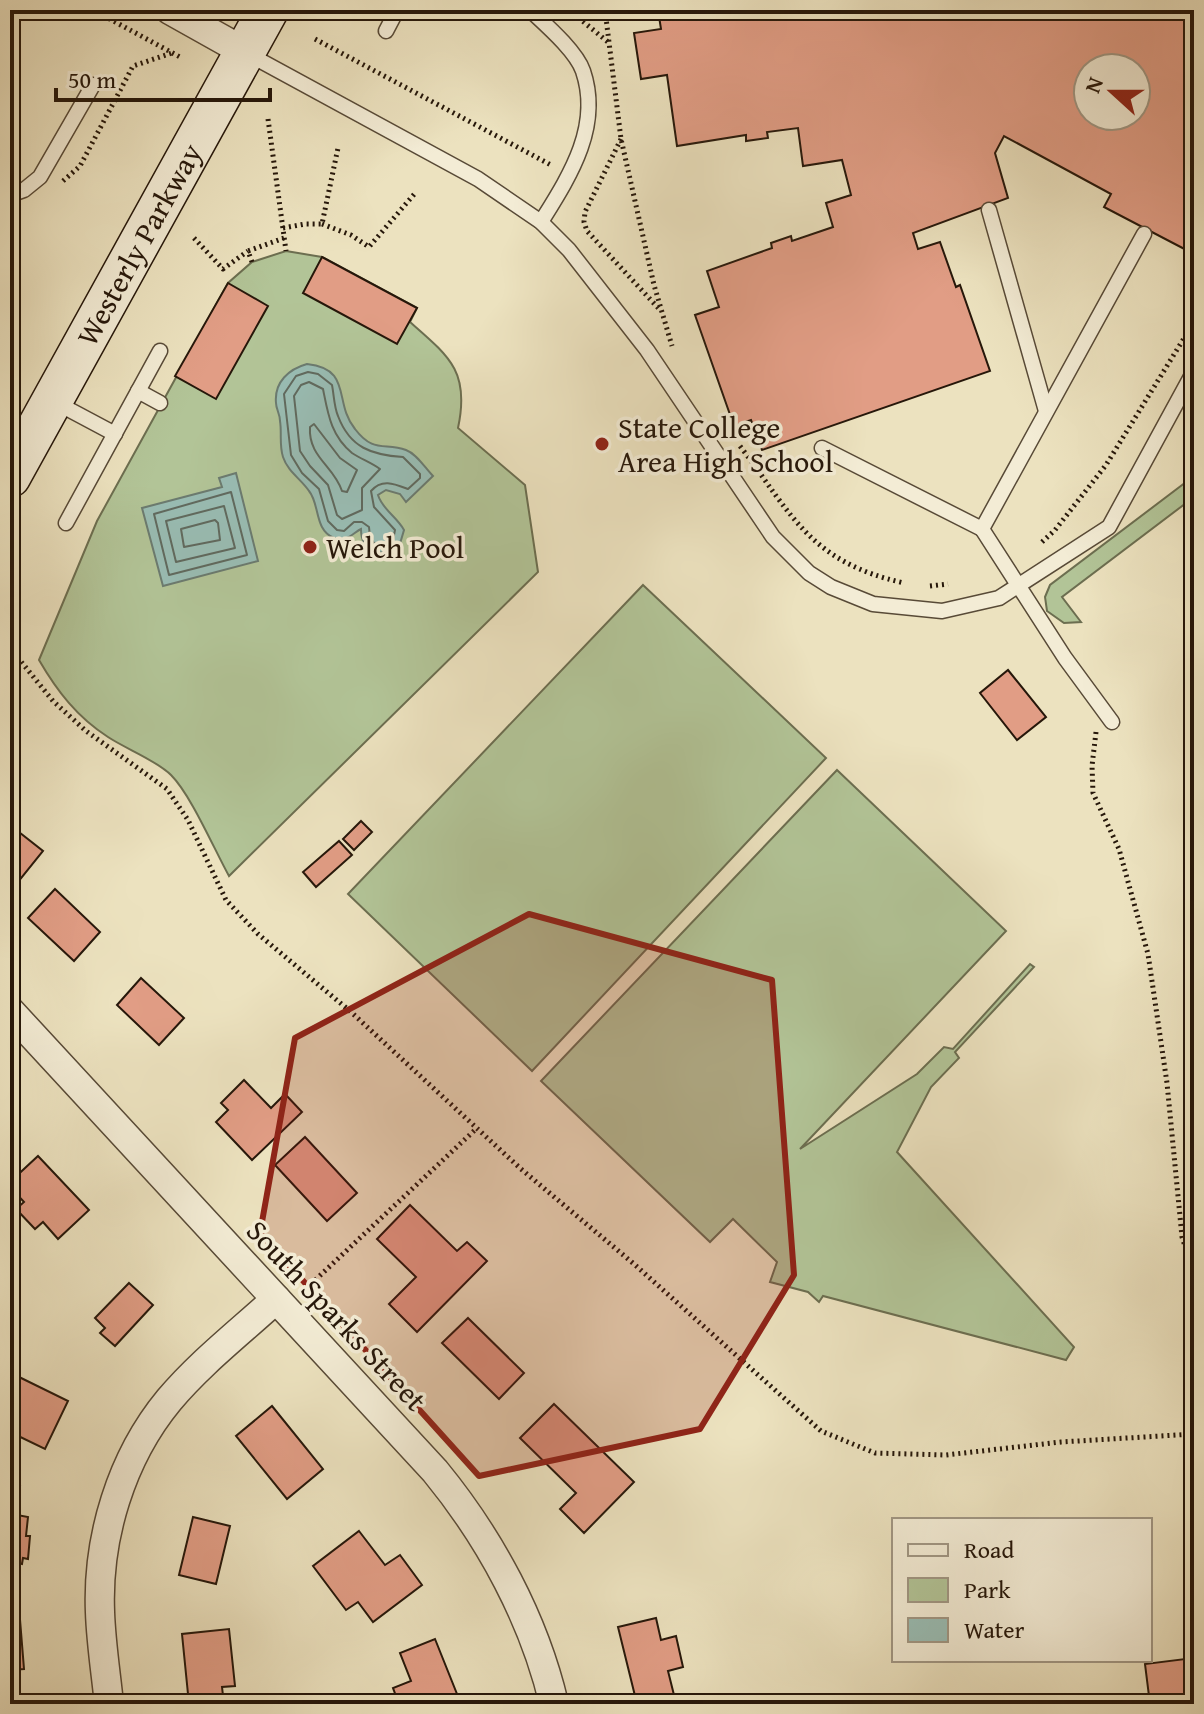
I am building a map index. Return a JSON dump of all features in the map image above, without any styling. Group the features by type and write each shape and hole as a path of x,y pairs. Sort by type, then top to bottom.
{"main road":[{"name":"Westerly Parkway","path":"10,477 268,10"}],"street":[{"path":"170,10 245,52"},
{"name":"South Sparks Street","path":"10,1011 435,1471 460,1502 493,1553 525,1617 554,1704"},
{"path":"109,1704 100,1610 105,1536 124,1474 139,1444 167,1402 189,1377 276,1299"}],"lane":[{"path":"386,31 397,10"},
{"path":"530,10 557,36 583,69 589,107 584,139 574,169 541,222"},
{"path":"245,52 478,179 541,222 569,250 647,350 773,537 809,573 831,587 873,604 942,611 999,598 1109,527 1194,371"},
{"path":"10,195 24,190 40,177 93,85"},
{"path":"989,210 1046,411"},
{"path":"982,529 1144,234"},
{"path":"66,523 160,351"},
{"path":"138,391 160,403"},
{"path":"53,400 115,434"},
{"path":"822,448 982,529 1017,587 1112,722"}],"path":[{"path":"93,10 180,57"},
{"path":"569,10 609,43"},
{"path":"605,10 621,139 654,285 675,359"},
{"path":"315,39 558,169"},
{"path":"60,184 80,166 133,66 172,53"},
{"path":"268,119 286,251"},
{"path":"621,139 585,212 584,222 587,231 664,315"},
{"path":"322,224 338,148"},
{"path":"283,228 322,224 351,235 369,247 416,192"},
{"path":"194,238 223,269 248,251 284,238"},
{"path":"248,251 252,262"},
{"path":"1042,542 1106,465 1194,322"},
{"path":"738,442 785,510 822,548 860,572 907,584"},
{"path":"918,585 948,584"},
{"path":"10,648 53,701 86,731 167,789 188,820 226,900 258,934 351,1012 477,1128 821,1431 875,1453 946,1455 1061,1442 1194,1434"},
{"path":"1101,706 1092,766 1093,793 1119,849 1148,954 1167,1083 1182,1237 1194,1273"},
{"path":"311,1284 477,1128"}],"highlighted area":[{"path":"529,914 772,980 794,1275 700,1429 479,1476 260,1233 295,1038"}],"green space":[{"name":"Welch Pool","path":"286,251 322,257 417,308 410,322 446,356 459,379 461,409 458,428 525,485 538,572 229,876 179,784 157,764 108,737 87,721 61,693 39,660 97,521 228,283 252,262"},
{"path":"1194,476 1194,497 1062,597 1081,622 1064,623 1047,611 1045,597 1050,585"},
{"path":"643,585 826,758 532,1071 348,894"},
{"path":"837,770 1006,931 800,1149 917,1074 944,1047 953,1049 1030,964 1034,967 955,1052 959,1058 931,1087 897,1152 1074,1347 1066,1360 823,1296 819,1302 808,1292 770,1282 777,1262 733,1219 710,1242 541,1081"}],"water":[{"path":"307,364 331,372 337,380 349,419 362,437 374,445 410,452 433,476 406,502 400,494 386,490 378,495 404,530 399,547 385,552 373,551 364,543 361,529 342,539 328,534 320,523 312,496 285,462 276,405 277,389 289,373"},
{"path":"236,473 258,561 163,586 142,508 222,487 219,478"}],"building":[{"name":"State College Area High School","path":"658,10 1194,10 1194,254 1104,207 1111,194 1004,136 995,153 1008,198 913,233 918,249 940,242 956,287 960,285 990,371 762,450 751,420 734,426 695,315 719,307 707,271 772,248 771,243 791,236 792,241 833,227 826,203 851,195 842,160 803,166 798,128 767,132 768,138 746,141 746,135 677,146 667,75 641,79 634,33 661,29"},
{"path":"322,257 417,308 397,344 303,293"},
{"path":"228,283 268,306 216,399 175,376"},
{"path":"1008,670 1046,717 1017,740 980,693"},
{"path":"361,821 372,832 354,850 343,839"},
{"path":"10,825 43,851 10,892"},
{"path":"339,841 352,855 316,887 303,872"},
{"path":"55,889 100,932 74,961 28,918"},
{"path":"141,978 184,1018 159,1045 117,1005"},
{"path":"244,1080 271,1108 285,1094 302,1112 252,1160 216,1122 228,1110 221,1103"},
{"path":"305,1137 357,1193 327,1221 275,1165"},
{"path":"38,1156 89,1210 58,1239 43,1222 35,1229 16,1209 24,1202 10,1187 10,1182"},
{"path":"410,1205 457,1251 467,1242 487,1261 417,1332 389,1304 416,1277 377,1239"},
{"path":"129,1283 153,1305 115,1346 100,1333 105,1328 95,1318"},
{"path":"468,1318 524,1373 499,1399 442,1343"},
{"path":"15,1375 68,1401 45,1449 10,1432 10,1386"},
{"path":"554,1404 634,1482 584,1533 560,1509 576,1493 520,1438"},
{"path":"272,1406 323,1469 287,1499 236,1436"},
{"path":"10,1485 20,1486 17,1515 28,1517 28,1559 23,1558 22,1564 10,1561"},
{"path":"193,1517 230,1526 216,1584 179,1575"},
{"path":"359,1531 385,1565 400,1555 422,1585 373,1622 358,1602 346,1610 313,1566"},
{"path":"10,1595 18,1595 24,1669 10,1670"},
{"path":"656,1618 661,1640 676,1636 683,1667 668,1671 675,1699 637,1704 618,1627"},
{"path":"229,1629 235,1686 222,1687 224,1704 189,1704 182,1634"},
{"path":"435,1639 461,1704 399,1704 393,1688 411,1681 400,1653"},
{"path":"1185,1659 1190,1704 1150,1704 1145,1664"}],"place":[{"name":"State College Area High School","path":"602,444"},
{"name":"Welch Pool","path":"310,547"}]}
